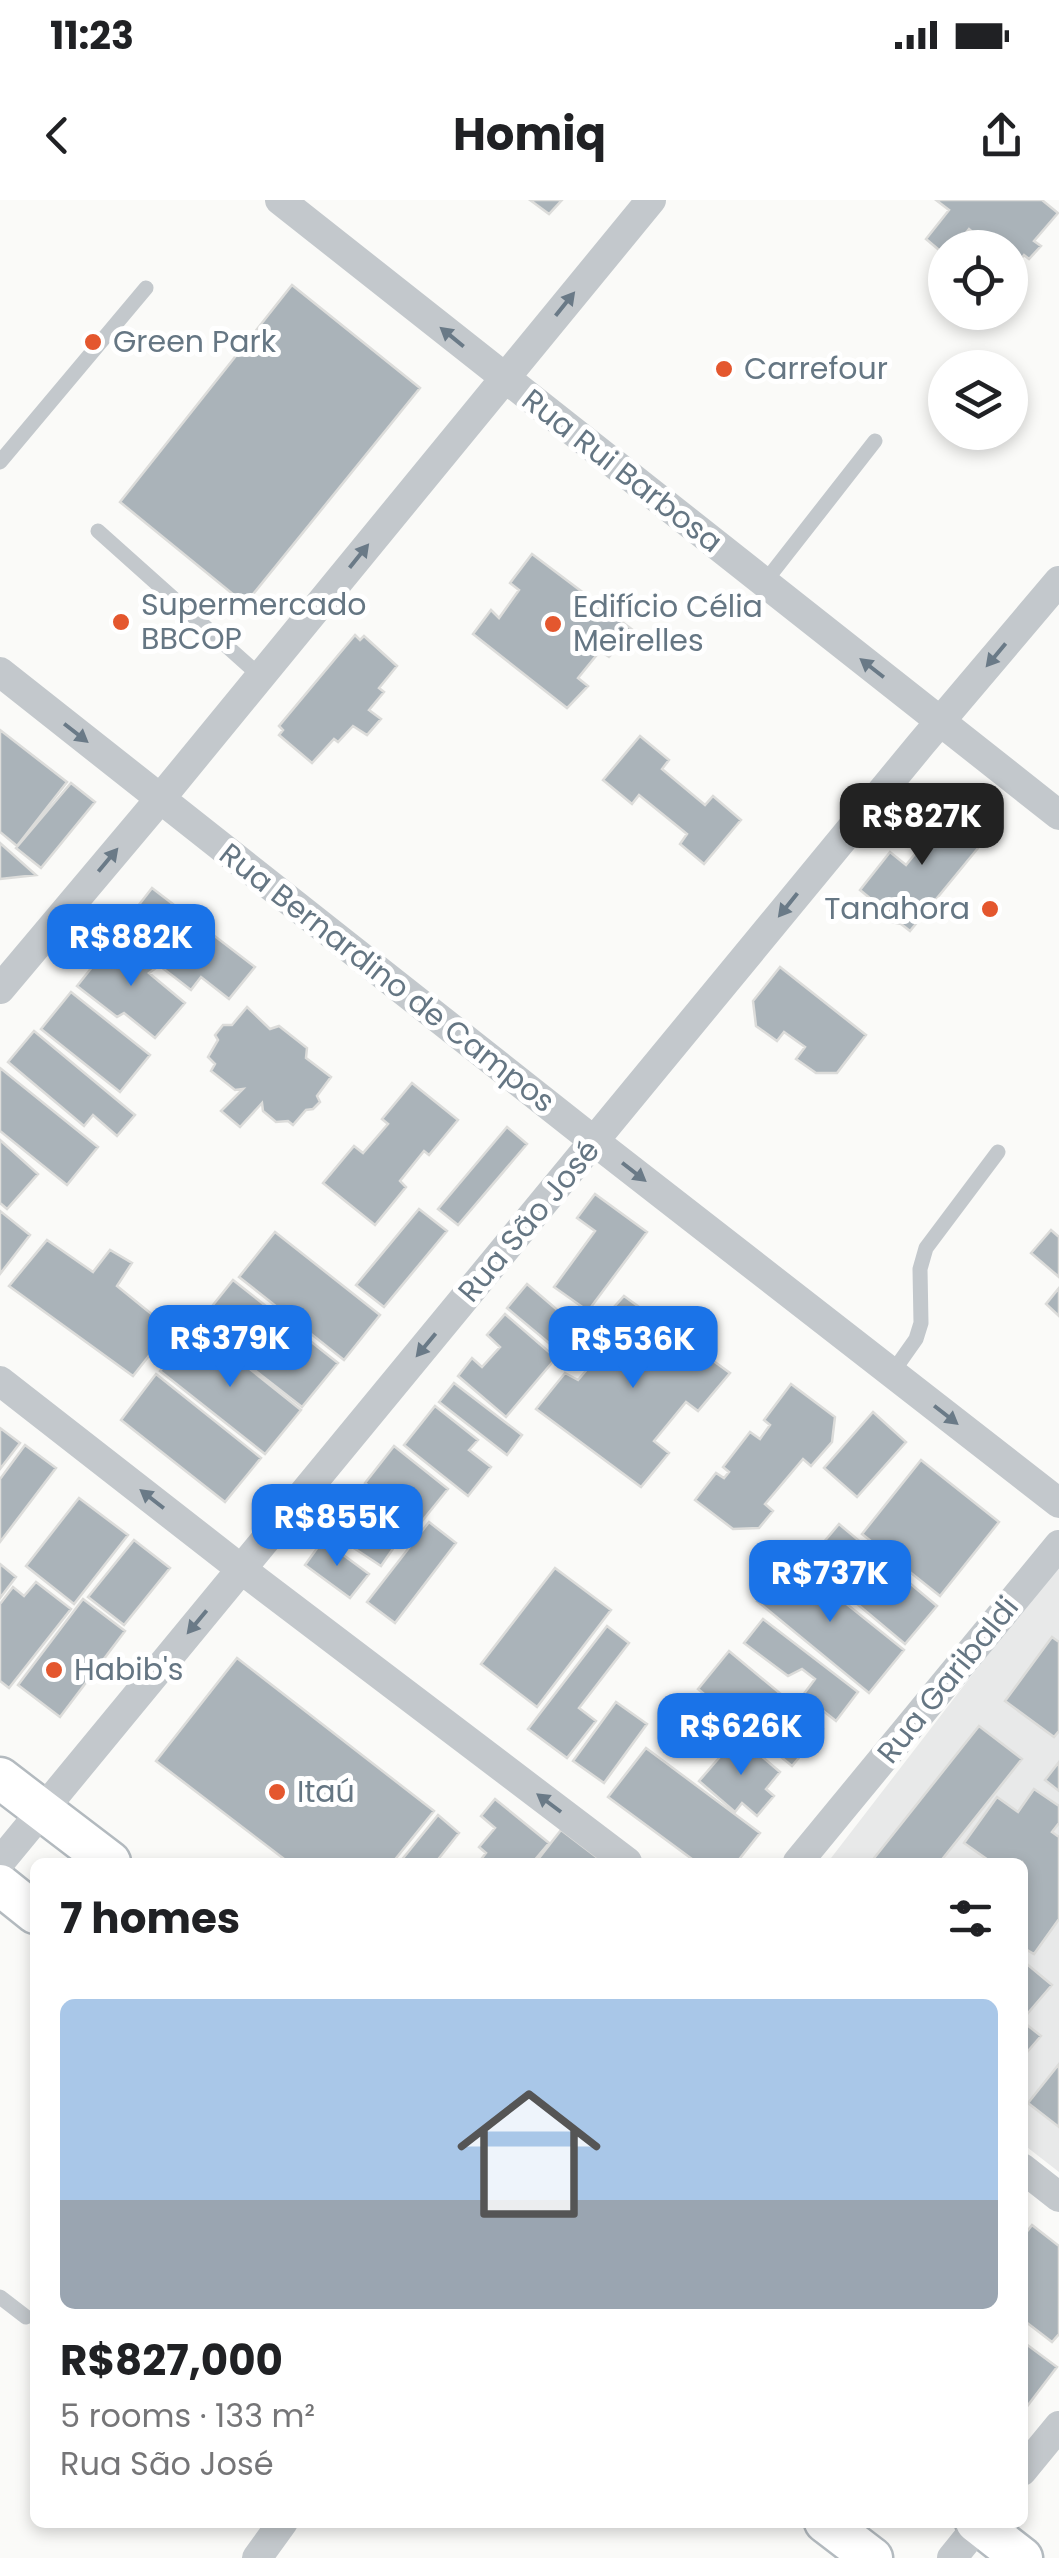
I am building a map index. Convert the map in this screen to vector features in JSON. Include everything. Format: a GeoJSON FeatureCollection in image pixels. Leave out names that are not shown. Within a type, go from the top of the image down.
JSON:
{"type":"FeatureCollection","features":[{"type":"Feature","properties":{"kind":"main road"},"geometry":{"type":"LineString","coordinates":[[0,1778],[105,1858]]}},
{"type":"Feature","properties":{"kind":"main road"},"geometry":{"type":"LineString","coordinates":[[0,1886],[30,1909]]}},
{"type":"Feature","properties":{"kind":"main road"},"geometry":{"type":"LineString","coordinates":[[833,2528],[872,2558]]}},
{"type":"Feature","properties":{"kind":"main road"},"geometry":{"type":"LineString","coordinates":[[985,2528],[1022,2558]]}},
{"type":"Feature","properties":{"kind":"street","name":"Rua Rui Barbosa"},"geometry":{"type":"LineString","coordinates":[[280,200],[1059,814]]}},
{"type":"Feature","properties":{"kind":"street"},"geometry":{"type":"LineString","coordinates":[[0,988],[160,799],[650,200]]}},
{"type":"Feature","properties":{"kind":"street","name":"Rua São José"},"geometry":{"type":"LineString","coordinates":[[0,1862],[1059,580]]}},
{"type":"Feature","properties":{"kind":"street","name":"Rua Bernardino de Campos"},"geometry":{"type":"LineString","coordinates":[[0,672],[1059,1504]]}},
{"type":"Feature","properties":{"kind":"street"},"geometry":{"type":"LineString","coordinates":[[0,1381],[622,1858]]}},
{"type":"Feature","properties":{"kind":"street","name":"Rua Garibaldi"},"geometry":{"type":"LineString","coordinates":[[801,1858],[1059,1544]]}},
{"type":"Feature","properties":{"kind":"street"},"geometry":{"type":"LineString","coordinates":[[1028,2173],[1059,2196]]}},
{"type":"Feature","properties":{"kind":"street"},"geometry":{"type":"LineString","coordinates":[[1028,2464],[1059,2426]]}},
{"type":"Feature","properties":{"kind":"street"},"geometry":{"type":"LineString","coordinates":[[256,2558],[279,2528]]}},
{"type":"Feature","properties":{"kind":"street"},"geometry":{"type":"LineString","coordinates":[[952,2558],[975,2528]]}},
{"type":"Feature","properties":{"kind":"lane"},"geometry":{"type":"LineString","coordinates":[[0,462],[146,288]]}},
{"type":"Feature","properties":{"kind":"lane"},"geometry":{"type":"LineString","coordinates":[[764,583],[874,441]]}},
{"type":"Feature","properties":{"kind":"lane"},"geometry":{"type":"LineString","coordinates":[[98,531],[260,676]]}},
{"type":"Feature","properties":{"kind":"lane"},"geometry":{"type":"LineString","coordinates":[[892,1373],[916,1339],[921,1324],[920,1269],[926,1248],[998,1152]]}},
{"type":"Feature","properties":{"kind":"lane"},"geometry":{"type":"LineString","coordinates":[[0,2298],[26,2317]]}},
{"type":"Feature","properties":{"kind":"shaded area"},"geometry":{"type":"Polygon","coordinates":[[[1059,1562],[1059,2172],[1028,2148],[1028,1858],[831,1858],[1059,1562]]]}},
{"type":"Feature","properties":{"kind":"building"},"geometry":{"type":"Polygon","coordinates":[[[530,200],[562,200],[549,214],[530,200]]]}},
{"type":"Feature","properties":{"kind":"building"},"geometry":{"type":"Polygon","coordinates":[[[936,200],[1042,200],[1058,213],[1034,241],[1041,246],[1029,259],[1028,230],[933,230],[949,210],[936,200]]]}},
{"type":"Feature","properties":{"kind":"building"},"geometry":{"type":"Polygon","coordinates":[[[292,285],[420,388],[245,604],[120,502],[292,285]]]}},
{"type":"Feature","properties":{"kind":"building","name":"Edifício Célia Meirelles"},"geometry":{"type":"Polygon","coordinates":[[[532,554],[634,631],[609,657],[600,651],[578,678],[588,686],[567,708],[473,634],[491,610],[499,618],[519,590],[510,583],[532,554]]]}},
{"type":"Feature","properties":{"kind":"building"},"geometry":{"type":"Polygon","coordinates":[[[355,635],[360,640],[364,636],[397,666],[379,688],[384,692],[369,710],[381,719],[367,735],[353,726],[338,742],[334,739],[312,763],[279,735],[283,730],[279,726],[355,635]]]}},
{"type":"Feature","properties":{"kind":"building"},"geometry":{"type":"Polygon","coordinates":[[[0,730],[67,782],[17,846],[0,832],[0,730]]]}},
{"type":"Feature","properties":{"kind":"building"},"geometry":{"type":"Polygon","coordinates":[[[640,736],[669,760],[662,769],[705,805],[713,796],[741,820],[704,864],[680,844],[687,834],[639,795],[632,804],[603,780],[640,736]]]}},
{"type":"Feature","properties":{"kind":"building"},"geometry":{"type":"Polygon","coordinates":[[[71,783],[95,802],[41,868],[16,848],[71,783]]]}},
{"type":"Feature","properties":{"kind":"building"},"geometry":{"type":"Polygon","coordinates":[[[934,802],[948,814],[959,814],[968,822],[968,830],[983,842],[910,931],[874,912],[871,899],[860,890],[890,852],[906,865],[919,849],[905,838],[934,802]]]}},
{"type":"Feature","properties":{"kind":"building"},"geometry":{"type":"Polygon","coordinates":[[[0,843],[36,875],[0,879],[0,843]]]}},
{"type":"Feature","properties":{"kind":"building"},"geometry":{"type":"Polygon","coordinates":[[[152,888],[255,967],[229,999],[201,977],[191,990],[117,933],[152,888]]]}},
{"type":"Feature","properties":{"kind":"building"},"geometry":{"type":"Polygon","coordinates":[[[116,937],[156,968],[149,973],[185,1003],[155,1038],[124,1013],[117,1017],[77,986],[116,937]]]}},
{"type":"Feature","properties":{"kind":"building"},"geometry":{"type":"Polygon","coordinates":[[[780,967],[866,1035],[837,1073],[816,1073],[796,1059],[805,1047],[784,1032],[777,1041],[756,1026],[753,1001],[780,967]]]}},
{"type":"Feature","properties":{"kind":"building"},"geometry":{"type":"Polygon","coordinates":[[[71,992],[150,1055],[120,1092],[41,1029],[71,992]]]}},
{"type":"Feature","properties":{"kind":"building"},"geometry":{"type":"Polygon","coordinates":[[[247,1007],[270,1029],[279,1026],[307,1048],[306,1058],[331,1077],[317,1096],[320,1102],[293,1125],[288,1121],[276,1122],[263,1111],[262,1103],[240,1127],[221,1111],[243,1089],[235,1090],[211,1071],[215,1064],[208,1057],[218,1040],[215,1035],[223,1025],[232,1025],[247,1007]]]}},
{"type":"Feature","properties":{"kind":"building"},"geometry":{"type":"Polygon","coordinates":[[[34,1031],[135,1115],[117,1136],[93,1115],[84,1126],[8,1062],[34,1031]]]}},
{"type":"Feature","properties":{"kind":"building"},"geometry":{"type":"Polygon","coordinates":[[[0,1068],[98,1147],[67,1185],[0,1131],[0,1068]]]}},
{"type":"Feature","properties":{"kind":"building"},"geometry":{"type":"Polygon","coordinates":[[[412,1083],[458,1120],[429,1155],[424,1151],[400,1181],[406,1187],[375,1225],[323,1183],[354,1146],[363,1153],[388,1124],[382,1119],[412,1083]]]}},
{"type":"Feature","properties":{"kind":"building"},"geometry":{"type":"Polygon","coordinates":[[[507,1127],[527,1144],[458,1225],[438,1209],[507,1127]]]}},
{"type":"Feature","properties":{"kind":"building"},"geometry":{"type":"Polygon","coordinates":[[[0,1140],[38,1174],[7,1209],[0,1203],[0,1140]]]}},
{"type":"Feature","properties":{"kind":"building"},"geometry":{"type":"Polygon","coordinates":[[[595,1194],[647,1232],[588,1311],[554,1287],[595,1231],[577,1218],[595,1194]]]}},
{"type":"Feature","properties":{"kind":"building"},"geometry":{"type":"Polygon","coordinates":[[[419,1209],[447,1231],[384,1307],[356,1285],[419,1209]]]}},
{"type":"Feature","properties":{"kind":"building"},"geometry":{"type":"Polygon","coordinates":[[[0,1211],[30,1235],[0,1274],[0,1211]]]}},
{"type":"Feature","properties":{"kind":"building"},"geometry":{"type":"Polygon","coordinates":[[[1051,1230],[1059,1237],[1059,1277],[1031,1253],[1051,1230]]]}},
{"type":"Feature","properties":{"kind":"building"},"geometry":{"type":"Polygon","coordinates":[[[275,1232],[380,1315],[344,1360],[239,1277],[275,1232]]]}},
{"type":"Feature","properties":{"kind":"building"},"geometry":{"type":"Polygon","coordinates":[[[47,1240],[93,1272],[110,1250],[132,1263],[117,1286],[170,1329],[133,1376],[9,1286],[47,1240]]]}},
{"type":"Feature","properties":{"kind":"building"},"geometry":{"type":"Polygon","coordinates":[[[233,1280],[338,1363],[302,1407],[197,1325],[233,1280]]]}},
{"type":"Feature","properties":{"kind":"building"},"geometry":{"type":"Polygon","coordinates":[[[527,1284],[576,1326],[556,1349],[507,1308],[527,1284]]]}},
{"type":"Feature","properties":{"kind":"building"},"geometry":{"type":"Polygon","coordinates":[[[1059,1288],[1059,1316],[1046,1304],[1059,1288]]]}},
{"type":"Feature","properties":{"kind":"building"},"geometry":{"type":"Polygon","coordinates":[[[624,1296],[730,1373],[698,1411],[686,1402],[654,1441],[669,1453],[641,1487],[536,1409],[565,1373],[578,1380],[612,1340],[595,1328],[624,1296]]]}},
{"type":"Feature","properties":{"kind":"building"},"geometry":{"type":"Polygon","coordinates":[[[505,1314],[556,1358],[506,1417],[458,1376],[472,1358],[482,1367],[500,1347],[487,1335],[505,1314]]]}},
{"type":"Feature","properties":{"kind":"building"},"geometry":{"type":"Polygon","coordinates":[[[196,1326],[301,1410],[265,1454],[160,1371],[196,1326]]]}},
{"type":"Feature","properties":{"kind":"building"},"geometry":{"type":"Polygon","coordinates":[[[156,1374],[261,1458],[225,1502],[121,1420],[156,1374]]]}},
{"type":"Feature","properties":{"kind":"building"},"geometry":{"type":"Polygon","coordinates":[[[454,1383],[522,1435],[507,1455],[439,1402],[454,1383]]]}},
{"type":"Feature","properties":{"kind":"building"},"geometry":{"type":"Polygon","coordinates":[[[791,1384],[835,1417],[832,1442],[811,1466],[803,1459],[765,1504],[773,1511],[759,1528],[733,1529],[695,1500],[716,1473],[724,1478],[729,1472],[723,1467],[750,1432],[760,1439],[770,1425],[764,1420],[791,1384]]]}},
{"type":"Feature","properties":{"kind":"building"},"geometry":{"type":"Polygon","coordinates":[[[435,1406],[478,1440],[469,1450],[491,1467],[468,1496],[404,1445],[435,1406]]]}},
{"type":"Feature","properties":{"kind":"building"},"geometry":{"type":"Polygon","coordinates":[[[873,1412],[906,1442],[857,1497],[824,1468],[873,1412]]]}},
{"type":"Feature","properties":{"kind":"building"},"geometry":{"type":"Polygon","coordinates":[[[0,1428],[20,1443],[0,1469],[0,1428]]]}},
{"type":"Feature","properties":{"kind":"building"},"geometry":{"type":"Polygon","coordinates":[[[25,1445],[56,1468],[0,1542],[0,1479],[25,1445]]]}},
{"type":"Feature","properties":{"kind":"building"},"geometry":{"type":"Polygon","coordinates":[[[394,1446],[448,1489],[410,1536],[391,1521],[399,1511],[365,1483],[394,1446]]]}},
{"type":"Feature","properties":{"kind":"building"},"geometry":{"type":"Polygon","coordinates":[[[921,1460],[999,1522],[940,1596],[862,1534],[921,1460]]]}},
{"type":"Feature","properties":{"kind":"building"},"geometry":{"type":"Polygon","coordinates":[[[79,1498],[128,1535],[74,1604],[26,1566],[79,1498]]]}},
{"type":"Feature","properties":{"kind":"building"},"geometry":{"type":"Polygon","coordinates":[[[347,1504],[399,1540],[381,1566],[328,1531],[347,1504]]]}},
{"type":"Feature","properties":{"kind":"building"},"geometry":{"type":"Polygon","coordinates":[[[429,1522],[456,1543],[395,1623],[367,1602],[429,1522]]]}},
{"type":"Feature","properties":{"kind":"building"},"geometry":{"type":"Polygon","coordinates":[[[839,1524],[937,1606],[905,1644],[807,1562],[839,1524]]]}},
{"type":"Feature","properties":{"kind":"building"},"geometry":{"type":"Polygon","coordinates":[[[134,1540],[170,1568],[124,1625],[88,1597],[134,1540]]]}},
{"type":"Feature","properties":{"kind":"building"},"geometry":{"type":"Polygon","coordinates":[[[323,1540],[369,1574],[350,1598],[305,1565],[323,1540]]]}},
{"type":"Feature","properties":{"kind":"building"},"geometry":{"type":"Polygon","coordinates":[[[788,1557],[904,1650],[869,1693],[757,1601],[788,1557]]]}},
{"type":"Feature","properties":{"kind":"building"},"geometry":{"type":"Polygon","coordinates":[[[0,1564],[16,1577],[0,1598],[0,1564]]]}},
{"type":"Feature","properties":{"kind":"building"},"geometry":{"type":"Polygon","coordinates":[[[555,1568],[611,1610],[537,1707],[481,1664],[555,1568]]]}},
{"type":"Feature","properties":{"kind":"building"},"geometry":{"type":"Polygon","coordinates":[[[36,1582],[71,1609],[9,1688],[0,1681],[0,1604],[13,1587],[24,1596],[36,1582]]]}},
{"type":"Feature","properties":{"kind":"building"},"geometry":{"type":"Polygon","coordinates":[[[83,1599],[125,1631],[60,1717],[18,1685],[83,1599]]]}},
{"type":"Feature","properties":{"kind":"building"},"geometry":{"type":"Polygon","coordinates":[[[763,1619],[858,1692],[836,1721],[803,1695],[815,1679],[802,1669],[788,1676],[744,1643],[763,1619]]]}},
{"type":"Feature","properties":{"kind":"building"},"geometry":{"type":"Polygon","coordinates":[[[607,1626],[629,1643],[579,1708],[596,1721],[567,1758],[528,1729],[607,1626]]]}},
{"type":"Feature","properties":{"kind":"building"},"geometry":{"type":"Polygon","coordinates":[[[1052,1637],[1059,1642],[1059,1731],[1054,1737],[1005,1701],[1052,1637]]]}},
{"type":"Feature","properties":{"kind":"building"},"geometry":{"type":"Polygon","coordinates":[[[729,1651],[823,1729],[792,1766],[698,1689],[729,1651]]]}},
{"type":"Feature","properties":{"kind":"building"},"geometry":{"type":"Polygon","coordinates":[[[237,1658],[434,1811],[396,1858],[283,1858],[156,1761],[237,1658]]]}},
{"type":"Feature","properties":{"kind":"building"},"geometry":{"type":"Polygon","coordinates":[[[616,1702],[647,1724],[604,1783],[573,1761],[616,1702]]]}},
{"type":"Feature","properties":{"kind":"building"},"geometry":{"type":"Polygon","coordinates":[[[979,1726],[1022,1759],[943,1858],[874,1858],[979,1726]]]}},
{"type":"Feature","properties":{"kind":"building"},"geometry":{"type":"Polygon","coordinates":[[[738,1736],[780,1772],[766,1789],[774,1796],[757,1816],[742,1803],[735,1812],[699,1781],[738,1736]]]}},
{"type":"Feature","properties":{"kind":"building"},"geometry":{"type":"Polygon","coordinates":[[[646,1748],[760,1833],[740,1858],[691,1858],[608,1797],[646,1748]]]}},
{"type":"Feature","properties":{"kind":"building"},"geometry":{"type":"Polygon","coordinates":[[[1059,1762],[1059,1791],[1045,1780],[1059,1762]]]}},
{"type":"Feature","properties":{"kind":"building"},"geometry":{"type":"Polygon","coordinates":[[[1034,1789],[1059,1806],[1059,1823],[1052,1832],[1059,1837],[1059,1919],[1034,1954],[1028,1950],[1028,1858],[985,1858],[964,1843],[997,1797],[1018,1812],[1034,1789]]]}},
{"type":"Feature","properties":{"kind":"building"},"geometry":{"type":"Polygon","coordinates":[[[495,1799],[549,1843],[536,1858],[482,1858],[486,1853],[479,1847],[495,1828],[481,1816],[495,1799]]]}},
{"type":"Feature","properties":{"kind":"building"},"geometry":{"type":"Polygon","coordinates":[[[438,1815],[459,1833],[439,1858],[403,1858],[438,1815]]]}},
{"type":"Feature","properties":{"kind":"building"},"geometry":{"type":"Polygon","coordinates":[[[561,1830],[598,1858],[539,1858],[561,1830]]]}},
{"type":"Feature","properties":{"kind":"building"},"geometry":{"type":"Polygon","coordinates":[[[1028,1965],[1052,1985],[1028,2013],[1028,1965]]]}},
{"type":"Feature","properties":{"kind":"building"},"geometry":{"type":"Polygon","coordinates":[[[1028,2026],[1041,2036],[1028,2051],[1028,2026]]]}},
{"type":"Feature","properties":{"kind":"building"},"geometry":{"type":"Polygon","coordinates":[[[1059,2064],[1059,2127],[1028,2103],[1059,2064]]]}},
{"type":"Feature","properties":{"kind":"building"},"geometry":{"type":"Polygon","coordinates":[[[1032,2225],[1059,2246],[1059,2334],[1052,2342],[1028,2324],[1028,2230],[1032,2225]]]}},
{"type":"Feature","properties":{"kind":"building"},"geometry":{"type":"Polygon","coordinates":[[[1028,2345],[1057,2367],[1028,2405],[1028,2345]]]}},
{"type":"Feature","properties":{"kind":"place","name":"Green Park"},"geometry":{"type":"Point","coordinates":[93,342]}},
{"type":"Feature","properties":{"kind":"place","name":"Carrefour"},"geometry":{"type":"Point","coordinates":[724,369]}},
{"type":"Feature","properties":{"kind":"place","name":"Supermercado BBCOP"},"geometry":{"type":"Point","coordinates":[121,622]}},
{"type":"Feature","properties":{"kind":"place","name":"Edifício Célia Meirelles"},"geometry":{"type":"Point","coordinates":[553,624]}},
{"type":"Feature","properties":{"kind":"place","name":"Tanahora"},"geometry":{"type":"Point","coordinates":[990,909]}},
{"type":"Feature","properties":{"kind":"place","name":"Habib's"},"geometry":{"type":"Point","coordinates":[54,1670]}},
{"type":"Feature","properties":{"kind":"place","name":"Itaú"},"geometry":{"type":"Point","coordinates":[277,1792]}}]}
